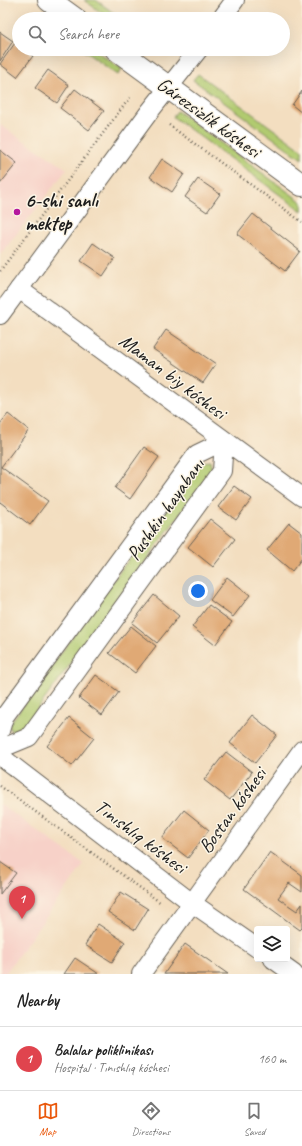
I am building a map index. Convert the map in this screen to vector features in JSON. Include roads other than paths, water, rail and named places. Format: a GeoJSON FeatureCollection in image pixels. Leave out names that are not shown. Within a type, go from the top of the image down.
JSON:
{"type":"FeatureCollection","features":[{"type":"Feature","properties":{"kind":"street"},"geometry":{"type":"LineString","coordinates":[[49,0],[65,12]]}},
{"type":"Feature","properties":{"kind":"street"},"geometry":{"type":"LineString","coordinates":[[227,12],[236,0]]}},
{"type":"Feature","properties":{"kind":"street","name":"Gárezsizlik kóshesi"},"geometry":{"type":"LineString","coordinates":[[126,56],[302,185]]}},
{"type":"Feature","properties":{"kind":"street"},"geometry":{"type":"LineString","coordinates":[[0,315],[168,87],[193,56]]}},
{"type":"Feature","properties":{"kind":"street","name":"Maman biy kóshesi"},"geometry":{"type":"LineString","coordinates":[[19,289],[302,497]]}},
{"type":"Feature","properties":{"kind":"street","name":"Pushkin hayabanı"},"geometry":{"type":"LineString","coordinates":[[0,731],[4,717],[198,454],[224,440]]}},
{"type":"Feature","properties":{"kind":"street","name":"Pushkin hayabanı"},"geometry":{"type":"LineString","coordinates":[[0,749],[29,737],[217,478],[222,471],[224,440]]}},
{"type":"Feature","properties":{"kind":"street","name":"Bostan kóshesi"},"geometry":{"type":"LineString","coordinates":[[141,974],[302,750]]}},
{"type":"Feature","properties":{"kind":"street","name":"Tınıshlıq kóshesi"},"geometry":{"type":"LineString","coordinates":[[0,756],[192,903],[254,946]]}},
{"type":"Feature","properties":{"kind":"street"},"geometry":{"type":"LineString","coordinates":[[277,962],[294,974]]}},
{"type":"Feature","properties":{"kind":"place","name":"6-shi sanlı mektep"},"geometry":{"type":"Point","coordinates":[17,212]}},
{"type":"Feature","properties":{"kind":"place","name":"Balalar poliklinikası"},"geometry":{"type":"Point","coordinates":[22,919]}}]}
